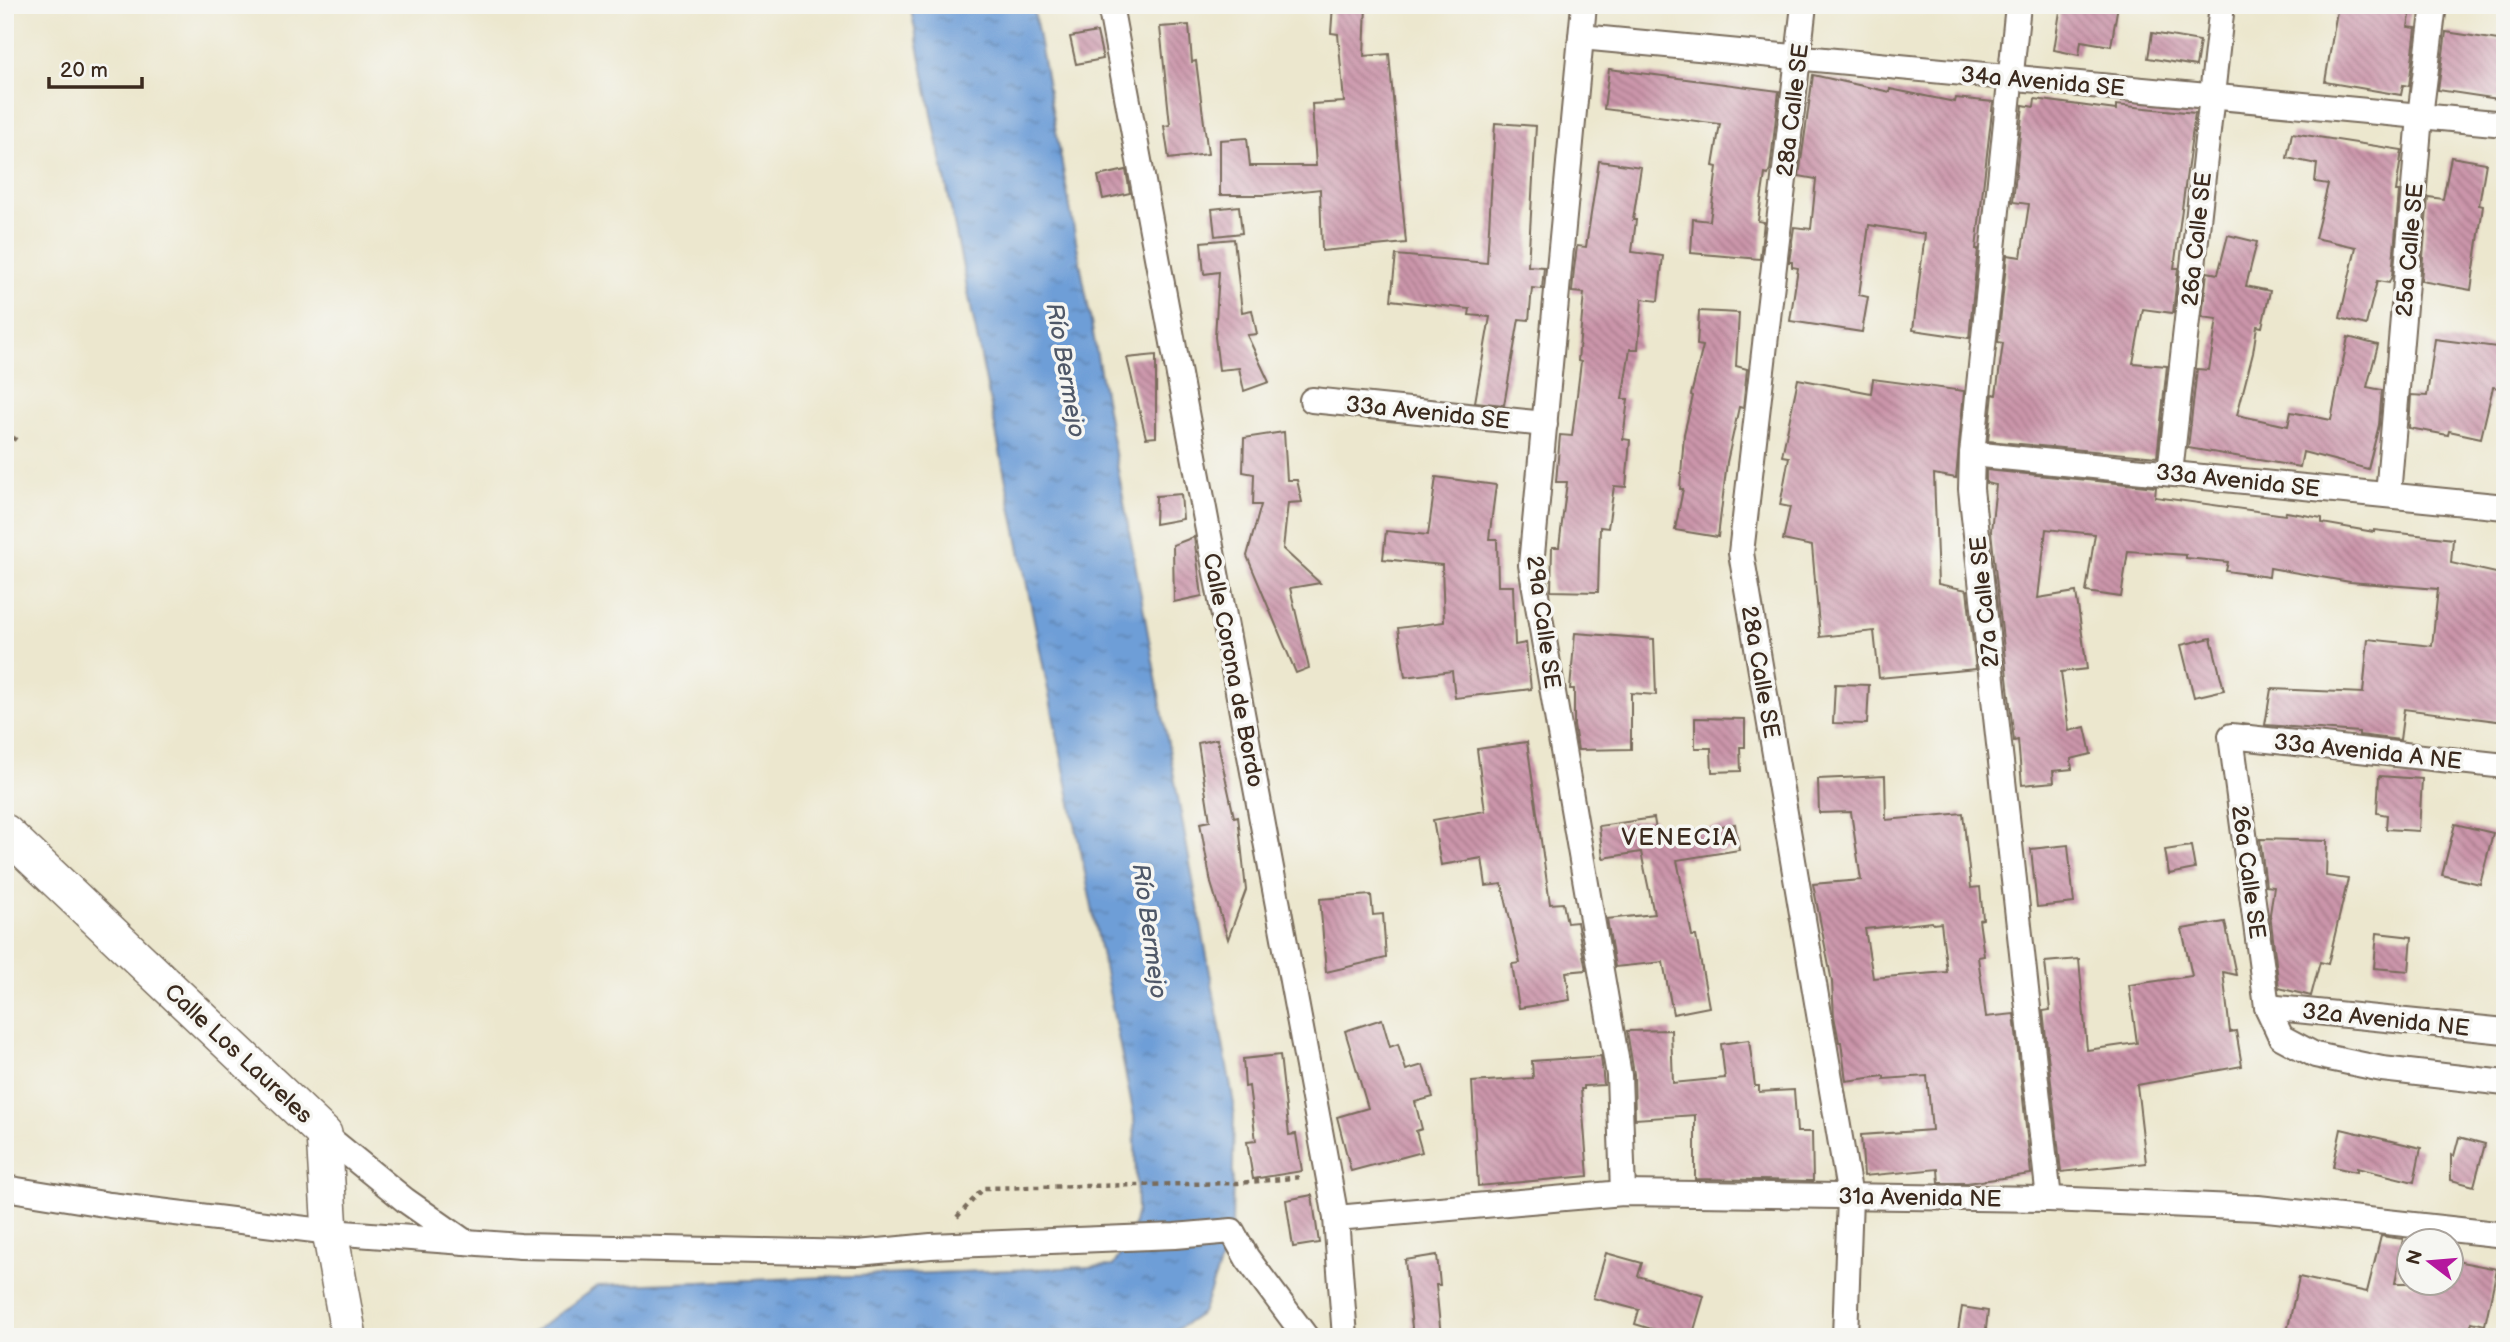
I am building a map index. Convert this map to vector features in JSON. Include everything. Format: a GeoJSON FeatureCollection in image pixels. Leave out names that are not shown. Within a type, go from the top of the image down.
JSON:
{"type":"FeatureCollection","features":[{"type":"Feature","properties":{"kind":"street","name":"Calle Corona de Bordo"},"geometry":{"type":"LineString","coordinates":[[1110,5],[1336,1219],[1345,1337]]}},
{"type":"Feature","properties":{"kind":"street","name":"29a Calle SE"},"geometry":{"type":"LineString","coordinates":[[1584,5],[1531,565],[1619,1075],[1623,1193]]}},
{"type":"Feature","properties":{"kind":"street","name":"28a Calle SE"},"geometry":{"type":"LineString","coordinates":[[1804,5],[1741,553],[1850,1197],[1845,1337]]}},
{"type":"Feature","properties":{"kind":"street","name":"27a Calle SE"},"geometry":{"type":"LineString","coordinates":[[2018,5],[1972,454],[1973,503],[2049,1199]]}},
{"type":"Feature","properties":{"kind":"street","name":"26a Calle SE"},"geometry":{"type":"LineString","coordinates":[[2170,473],[2222,5]]}},
{"type":"Feature","properties":{"kind":"street","name":"25a Calle SE"},"geometry":{"type":"LineString","coordinates":[[2388,495],[2420,116],[2434,5]]}},
{"type":"Feature","properties":{"kind":"street","name":"34a Avenida SE"},"geometry":{"type":"LineString","coordinates":[[1581,37],[2505,124]]}},
{"type":"Feature","properties":{"kind":"street","name":"33a Avenida SE"},"geometry":{"type":"LineString","coordinates":[[1312,400],[1545,424]]}},
{"type":"Feature","properties":{"kind":"street","name":"33a Avenida SE"},"geometry":{"type":"LineString","coordinates":[[1972,454],[2505,506]]}},
{"type":"Feature","properties":{"kind":"street","name":"26a Calle SE"},"geometry":{"type":"LineString","coordinates":[[2231,736],[2267,1007],[2281,1037],[2315,1055],[2382,1069],[2505,1083]]}},
{"type":"Feature","properties":{"kind":"street","name":"33a Avenida A NE"},"geometry":{"type":"LineString","coordinates":[[2231,736],[2505,766]]}},
{"type":"Feature","properties":{"kind":"street","name":"Calle Los Laureles"},"geometry":{"type":"LineString","coordinates":[[5,832],[324,1134],[330,1232],[349,1337]]}},
{"type":"Feature","properties":{"kind":"street","name":"32a Avenida NE"},"geometry":{"type":"LineString","coordinates":[[2267,1007],[2505,1031]]}},
{"type":"Feature","properties":{"kind":"street"},"geometry":{"type":"LineString","coordinates":[[324,1134],[405,1200],[465,1242]]}},
{"type":"Feature","properties":{"kind":"street"},"geometry":{"type":"LineString","coordinates":[[5,1188],[110,1205],[330,1232],[520,1246],[858,1254],[931,1246],[1175,1236],[1232,1231],[1247,1258],[1306,1337]]}},
{"type":"Feature","properties":{"kind":"street","name":"31a Avenida NE"},"geometry":{"type":"LineString","coordinates":[[1336,1219],[1623,1193],[2049,1199],[2258,1208],[2505,1235]]}},
{"type":"Feature","properties":{"kind":"path"},"geometry":{"type":"LineString","coordinates":[[5,431],[16,440]]}},
{"type":"Feature","properties":{"kind":"path"},"geometry":{"type":"LineString","coordinates":[[984,1188],[1238,1183],[1328,1176]]}},
{"type":"Feature","properties":{"kind":"water","name":"Río Bermejo"},"geometry":{"type":"Polygon","coordinates":[[[910,5],[1033,5],[1234,1104],[1232,1231],[1202,1313],[1166,1337],[527,1337],[597,1286],[1113,1266],[1131,1237],[1137,1210],[1134,1116],[910,5]]]}},
{"type":"Feature","properties":{"kind":"building"},"geometry":{"type":"Polygon","coordinates":[[[1333,5],[1366,5],[1364,56],[1389,54],[1406,243],[1322,251],[1320,189],[1266,195],[1220,195],[1220,140],[1247,138],[1250,166],[1316,166],[1312,104],[1344,102],[1338,34],[1331,33],[1333,5]]]}},
{"type":"Feature","properties":{"kind":"building"},"geometry":{"type":"Polygon","coordinates":[[[2061,5],[2118,5],[2111,46],[2081,41],[2079,55],[2054,50],[2061,5]]]}},
{"type":"Feature","properties":{"kind":"building"},"geometry":{"type":"Polygon","coordinates":[[[2338,5],[2412,5],[2408,27],[2416,28],[2409,86],[2403,85],[2401,95],[2325,82],[2338,5]]]}},
{"type":"Feature","properties":{"kind":"building"},"geometry":{"type":"Polygon","coordinates":[[[1189,25],[1192,62],[1196,61],[1208,154],[1169,159],[1164,126],[1170,125],[1160,27],[1189,25]]]}},
{"type":"Feature","properties":{"kind":"building"},"geometry":{"type":"Polygon","coordinates":[[[1097,32],[1103,59],[1076,64],[1070,37],[1097,32]]]}},
{"type":"Feature","properties":{"kind":"building"},"geometry":{"type":"Polygon","coordinates":[[[2446,32],[2505,41],[2505,100],[2438,90],[2446,32]]]}},
{"type":"Feature","properties":{"kind":"building"},"geometry":{"type":"Polygon","coordinates":[[[2152,33],[2200,41],[2196,66],[2148,58],[2152,33]]]}},
{"type":"Feature","properties":{"kind":"building"},"geometry":{"type":"Polygon","coordinates":[[[1609,69],[1779,91],[1770,170],[1768,175],[1765,174],[1758,221],[1764,222],[1760,259],[1691,253],[1693,219],[1710,221],[1717,167],[1713,166],[1720,124],[1604,109],[1609,69]]]}},
{"type":"Feature","properties":{"kind":"building"},"geometry":{"type":"Polygon","coordinates":[[[1813,75],[1890,92],[1890,89],[1955,102],[1956,98],[1993,102],[1969,338],[1913,330],[1925,234],[1869,225],[1859,295],[1868,297],[1862,332],[1790,321],[1798,268],[1792,267],[1792,262],[1789,262],[1794,227],[1811,229],[1816,179],[1799,176],[1813,75]]]}},
{"type":"Feature","properties":{"kind":"building"},"geometry":{"type":"Polygon","coordinates":[[[2035,99],[2116,110],[2116,105],[2195,113],[2174,268],[2178,268],[2173,313],[2143,309],[2133,363],[2167,366],[2157,457],[1988,441],[1993,394],[1996,395],[2003,343],[1998,342],[2007,255],[2021,257],[2029,204],[2013,202],[2023,105],[2034,107],[2035,99]]]}},
{"type":"Feature","properties":{"kind":"building"},"geometry":{"type":"Polygon","coordinates":[[[1495,123],[1536,126],[1528,266],[1544,267],[1542,289],[1532,288],[1529,320],[1519,319],[1504,405],[1475,402],[1490,317],[1469,315],[1470,309],[1391,300],[1396,255],[1487,263],[1495,123]]]}},
{"type":"Feature","properties":{"kind":"building"},"geometry":{"type":"Polygon","coordinates":[[[2292,133],[2402,150],[2396,191],[2399,191],[2392,276],[2389,283],[2377,281],[2366,325],[2340,318],[2356,247],[2315,238],[2328,184],[2315,182],[2317,164],[2287,158],[2292,133]]]}},
{"type":"Feature","properties":{"kind":"building"},"geometry":{"type":"Polygon","coordinates":[[[2451,157],[2486,163],[2471,290],[2421,281],[2428,197],[2443,199],[2451,157]]]}},
{"type":"Feature","properties":{"kind":"building"},"geometry":{"type":"Polygon","coordinates":[[[1599,161],[1641,167],[1633,220],[1636,220],[1632,252],[1663,256],[1658,301],[1642,299],[1638,349],[1630,349],[1622,399],[1628,399],[1623,439],[1630,440],[1626,487],[1614,486],[1608,528],[1600,527],[1598,592],[1551,591],[1552,547],[1559,547],[1567,482],[1556,482],[1560,435],[1572,436],[1581,362],[1578,361],[1584,293],[1572,292],[1574,269],[1577,246],[1586,247],[1599,161]]]}},
{"type":"Feature","properties":{"kind":"building"},"geometry":{"type":"Polygon","coordinates":[[[1126,170],[1130,193],[1103,199],[1098,176],[1126,170]]]}},
{"type":"Feature","properties":{"kind":"building"},"geometry":{"type":"Polygon","coordinates":[[[1239,206],[1242,233],[1215,236],[1212,209],[1239,206]]]}},
{"type":"Feature","properties":{"kind":"building"},"geometry":{"type":"Polygon","coordinates":[[[2228,235],[2257,242],[2246,286],[2270,291],[2262,327],[2257,326],[2237,415],[2288,426],[2291,412],[2331,420],[2348,337],[2378,345],[2367,387],[2382,390],[2379,425],[2368,469],[2303,452],[2300,467],[2188,448],[2197,369],[2209,370],[2217,319],[2202,317],[2207,272],[2218,274],[2228,235]]]}},
{"type":"Feature","properties":{"kind":"building"},"geometry":{"type":"Polygon","coordinates":[[[1234,239],[1242,312],[1252,310],[1257,334],[1247,335],[1269,382],[1244,391],[1239,368],[1219,370],[1215,337],[1219,272],[1204,274],[1201,242],[1234,239]]]}},
{"type":"Feature","properties":{"kind":"building"},"geometry":{"type":"Polygon","coordinates":[[[1699,311],[1739,313],[1736,366],[1747,369],[1743,408],[1739,407],[1727,462],[1718,537],[1675,530],[1683,489],[1680,489],[1684,434],[1703,346],[1697,345],[1699,311]]]}},
{"type":"Feature","properties":{"kind":"building"},"geometry":{"type":"Polygon","coordinates":[[[2435,339],[2505,348],[2500,388],[2493,387],[2481,438],[2449,431],[2448,435],[2409,428],[2411,395],[2427,396],[2435,339]]]}},
{"type":"Feature","properties":{"kind":"building"},"geometry":{"type":"Polygon","coordinates":[[[1156,355],[1156,437],[1146,438],[1127,358],[1156,355]]]}},
{"type":"Feature","properties":{"kind":"building"},"geometry":{"type":"Polygon","coordinates":[[[1798,379],[1871,393],[1873,379],[1964,391],[1956,478],[1934,474],[1938,584],[1967,590],[1976,669],[1879,678],[1874,631],[1820,637],[1812,546],[1783,540],[1790,507],[1780,505],[1789,457],[1782,456],[1798,379]]]}},
{"type":"Feature","properties":{"kind":"building"},"geometry":{"type":"Polygon","coordinates":[[[1284,432],[1287,480],[1297,480],[1302,502],[1288,503],[1283,549],[1320,583],[1290,588],[1309,668],[1296,673],[1247,556],[1261,505],[1253,505],[1254,474],[1243,472],[1244,438],[1284,432]]]}},
{"type":"Feature","properties":{"kind":"building"},"geometry":{"type":"Polygon","coordinates":[[[1986,470],[2156,487],[2155,497],[2285,515],[2286,512],[2322,518],[2322,523],[2374,532],[2453,539],[2451,563],[2505,575],[2505,722],[2404,709],[2400,740],[2359,735],[2359,732],[2265,725],[2271,689],[2363,693],[2368,639],[2432,646],[2438,589],[2350,582],[2270,568],[2269,577],[2226,571],[2228,562],[2186,558],[2186,555],[2128,551],[2121,597],[2086,592],[2095,534],[2046,529],[2038,598],[2076,592],[2087,669],[2061,672],[2069,731],[2085,727],[2091,754],[2071,759],[2072,769],[2053,771],[2054,782],[2022,785],[2018,740],[2014,741],[1991,531],[1996,485],[1986,483],[1986,470]]]}},
{"type":"Feature","properties":{"kind":"building"},"geometry":{"type":"Polygon","coordinates":[[[1436,477],[1496,485],[1489,539],[1497,539],[1498,586],[1513,586],[1515,645],[1526,643],[1531,689],[1455,698],[1452,671],[1405,677],[1398,628],[1444,622],[1442,565],[1383,559],[1386,531],[1428,535],[1436,477]]]}},
{"type":"Feature","properties":{"kind":"building"},"geometry":{"type":"Polygon","coordinates":[[[1181,494],[1183,519],[1155,524],[1156,496],[1181,494]]]}},
{"type":"Feature","properties":{"kind":"building"},"geometry":{"type":"Polygon","coordinates":[[[1194,537],[1202,596],[1174,602],[1173,545],[1194,537]]]}},
{"type":"Feature","properties":{"kind":"building"},"geometry":{"type":"Polygon","coordinates":[[[1575,633],[1654,639],[1656,695],[1631,693],[1631,749],[1578,750],[1574,726],[1574,689],[1570,689],[1575,633]]]}},
{"type":"Feature","properties":{"kind":"building"},"geometry":{"type":"Polygon","coordinates":[[[2211,638],[2224,690],[2194,697],[2181,645],[2211,638]]]}},
{"type":"Feature","properties":{"kind":"building"},"geometry":{"type":"Polygon","coordinates":[[[1835,684],[1869,685],[1867,724],[1833,723],[1835,684]]]}},
{"type":"Feature","properties":{"kind":"building"},"geometry":{"type":"Polygon","coordinates":[[[1695,718],[1745,719],[1745,747],[1740,747],[1741,771],[1712,772],[1711,748],[1695,748],[1695,718]]]}},
{"type":"Feature","properties":{"kind":"building"},"geometry":{"type":"Polygon","coordinates":[[[1217,739],[1234,817],[1238,816],[1246,890],[1228,939],[1211,883],[1200,823],[1210,821],[1198,743],[1217,739]]]}},
{"type":"Feature","properties":{"kind":"building"},"geometry":{"type":"Polygon","coordinates":[[[1527,742],[1550,904],[1563,903],[1567,923],[1577,922],[1586,970],[1566,972],[1570,1000],[1519,1008],[1512,964],[1520,963],[1502,884],[1486,886],[1482,858],[1441,865],[1433,820],[1485,811],[1477,749],[1527,742]]]}},
{"type":"Feature","properties":{"kind":"building"},"geometry":{"type":"Polygon","coordinates":[[[1885,776],[1886,820],[1963,813],[1971,888],[1980,887],[1983,919],[1979,920],[1984,956],[1978,957],[1986,1017],[2014,1014],[2031,1174],[1967,1183],[1939,1183],[1938,1169],[1864,1176],[1861,1135],[1932,1130],[1927,1076],[1884,1079],[1884,1076],[1846,1081],[1841,1042],[1834,1016],[1832,982],[1813,884],[1861,880],[1851,812],[1819,813],[1818,779],[1885,776]],[[1941,923],[1865,929],[1873,978],[1947,972],[1941,923]]]}},
{"type":"Feature","properties":{"kind":"building"},"geometry":{"type":"Polygon","coordinates":[[[2379,776],[2422,779],[2419,831],[2386,829],[2387,815],[2377,813],[2379,776]]]}},
{"type":"Feature","properties":{"kind":"building"},"geometry":{"type":"Polygon","coordinates":[[[1654,818],[1657,836],[1735,824],[1739,850],[1677,860],[1692,936],[1696,936],[1709,1007],[1673,1014],[1663,962],[1615,967],[1607,919],[1654,914],[1641,852],[1603,858],[1599,826],[1654,818]]]}},
{"type":"Feature","properties":{"kind":"building"},"geometry":{"type":"Polygon","coordinates":[[[2455,824],[2493,833],[2480,884],[2442,875],[2455,824]]]}},
{"type":"Feature","properties":{"kind":"building"},"geometry":{"type":"Polygon","coordinates":[[[2260,839],[2327,841],[2326,876],[2348,879],[2328,964],[2320,962],[2311,996],[2279,988],[2270,914],[2274,887],[2266,886],[2260,839]]]}},
{"type":"Feature","properties":{"kind":"building"},"geometry":{"type":"Polygon","coordinates":[[[2068,845],[2074,903],[2037,907],[2031,849],[2068,845]]]}},
{"type":"Feature","properties":{"kind":"building"},"geometry":{"type":"Polygon","coordinates":[[[2191,846],[2195,869],[2169,874],[2165,850],[2191,846]]]}},
{"type":"Feature","properties":{"kind":"building"},"geometry":{"type":"Polygon","coordinates":[[[1371,895],[1373,915],[1383,914],[1386,958],[1326,972],[1320,899],[1371,895]]]}},
{"type":"Feature","properties":{"kind":"building"},"geometry":{"type":"Polygon","coordinates":[[[2225,922],[2236,975],[2223,972],[2230,1032],[2236,1031],[2242,1066],[2137,1085],[2146,1163],[2061,1172],[2043,1011],[2050,1010],[2045,962],[2079,959],[2087,1050],[2137,1043],[2129,985],[2192,976],[2182,929],[2225,922]]]}},
{"type":"Feature","properties":{"kind":"building"},"geometry":{"type":"Polygon","coordinates":[[[2377,933],[2412,937],[2409,971],[2374,968],[2377,933]]]}},
{"type":"Feature","properties":{"kind":"building"},"geometry":{"type":"Polygon","coordinates":[[[1382,1019],[1390,1047],[1398,1044],[1406,1070],[1423,1065],[1433,1097],[1415,1102],[1422,1129],[1416,1131],[1422,1152],[1351,1171],[1337,1117],[1368,1108],[1345,1031],[1382,1019]]]}},
{"type":"Feature","properties":{"kind":"building"},"geometry":{"type":"Polygon","coordinates":[[[1671,1030],[1673,1083],[1725,1078],[1721,1044],[1749,1040],[1755,1086],[1759,1086],[1759,1092],[1794,1090],[1797,1132],[1812,1132],[1813,1181],[1695,1179],[1695,1115],[1635,1119],[1634,1074],[1627,1031],[1671,1030]]]}},
{"type":"Feature","properties":{"kind":"building"},"geometry":{"type":"Polygon","coordinates":[[[1280,1055],[1289,1135],[1296,1134],[1302,1171],[1253,1179],[1247,1142],[1256,1141],[1249,1086],[1245,1087],[1243,1059],[1280,1055]]]}},
{"type":"Feature","properties":{"kind":"building"},"geometry":{"type":"Polygon","coordinates":[[[1601,1056],[1604,1085],[1584,1086],[1584,1089],[1581,1089],[1588,1176],[1478,1186],[1472,1082],[1533,1078],[1532,1061],[1601,1056]]]}},
{"type":"Feature","properties":{"kind":"building"},"geometry":{"type":"Polygon","coordinates":[[[2341,1129],[2421,1148],[2414,1182],[2357,1168],[2357,1172],[2333,1167],[2341,1129]]]}},
{"type":"Feature","properties":{"kind":"building"},"geometry":{"type":"Polygon","coordinates":[[[2459,1137],[2485,1144],[2474,1186],[2451,1180],[2451,1155],[2454,1156],[2459,1137]]]}},
{"type":"Feature","properties":{"kind":"building"},"geometry":{"type":"Polygon","coordinates":[[[1312,1195],[1319,1243],[1293,1247],[1286,1200],[1312,1195]]]}},
{"type":"Feature","properties":{"kind":"building"},"geometry":{"type":"Polygon","coordinates":[[[2381,1236],[2394,1238],[2394,1296],[2464,1296],[2464,1263],[2497,1269],[2485,1325],[2472,1322],[2468,1337],[2286,1337],[2299,1277],[2367,1292],[2381,1236]]]}},
{"type":"Feature","properties":{"kind":"building"},"geometry":{"type":"Polygon","coordinates":[[[1606,1253],[1642,1263],[1638,1276],[1704,1296],[1692,1337],[1678,1337],[1635,1324],[1639,1310],[1593,1298],[1606,1253]]]}},
{"type":"Feature","properties":{"kind":"building"},"geometry":{"type":"Polygon","coordinates":[[[1437,1255],[1440,1285],[1436,1285],[1441,1337],[1413,1337],[1405,1260],[1437,1255]]]}},
{"type":"Feature","properties":{"kind":"building"},"geometry":{"type":"Polygon","coordinates":[[[1962,1307],[1988,1311],[1985,1337],[1957,1337],[1962,1307]]]}},
{"type":"Feature","properties":{"kind":"district","name":"VENECIA"},"geometry":{"type":"Point","coordinates":[1680,837]}}]}
